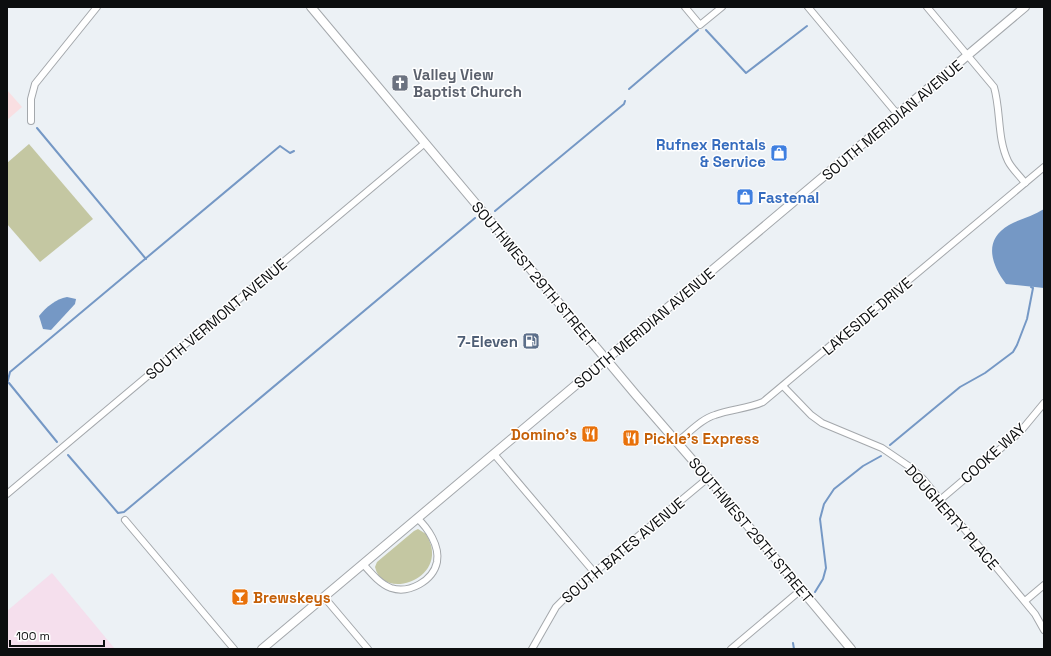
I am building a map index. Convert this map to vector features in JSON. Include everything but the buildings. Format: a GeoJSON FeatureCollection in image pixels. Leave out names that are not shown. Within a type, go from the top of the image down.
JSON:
{"type":"FeatureCollection","features":[{"type":"Feature","properties":{"kind":"main road","name":"SOUTHWEST 29TH STREET"},"geometry":{"type":"LineString","coordinates":[[311,7],[606,360],[708,478],[851,649]]}},
{"type":"Feature","properties":{"kind":"main road","name":"SOUTH MERIDIAN AVENUE"},"geometry":{"type":"LineString","coordinates":[[262,649],[1025,7]]}},
{"type":"Feature","properties":{"kind":"street"},"geometry":{"type":"LineString","coordinates":[[31,121],[28,113],[35,84],[97,7]]}},
{"type":"Feature","properties":{"kind":"street"},"geometry":{"type":"LineString","coordinates":[[684,7],[700,25],[722,7]]}},
{"type":"Feature","properties":{"kind":"street"},"geometry":{"type":"LineString","coordinates":[[808,7],[898,115]]}},
{"type":"Feature","properties":{"kind":"street"},"geometry":{"type":"LineString","coordinates":[[927,7],[994,87],[998,102],[999,127],[1008,161],[1025,183]]}},
{"type":"Feature","properties":{"kind":"street","name":"SOUTH VERMONT AVENUE"},"geometry":{"type":"LineString","coordinates":[[7,494],[425,143]]}},
{"type":"Feature","properties":{"kind":"street","name":"LAKESIDE DRIVE"},"geometry":{"type":"LineString","coordinates":[[677,442],[703,421],[714,415],[751,408],[763,402],[1044,167]]}},
{"type":"Feature","properties":{"kind":"street","name":"DOUGHERTY PLACE"},"geometry":{"type":"LineString","coordinates":[[783,386],[811,415],[822,423],[857,437],[897,458],[923,479],[1025,601],[1038,618],[1044,630]]}},
{"type":"Feature","properties":{"kind":"street","name":"COOKE WAY"},"geometry":{"type":"LineString","coordinates":[[940,500],[1020,432],[1044,404]]}},
{"type":"Feature","properties":{"kind":"street"},"geometry":{"type":"LineString","coordinates":[[494,454],[594,572]]}},
{"type":"Feature","properties":{"kind":"street","name":"SOUTH BATES AVENUE"},"geometry":{"type":"LineString","coordinates":[[532,649],[556,608],[594,572],[708,478]]}},
{"type":"Feature","properties":{"kind":"street"},"geometry":{"type":"LineString","coordinates":[[363,564],[376,578],[390,587],[402,590],[416,586],[428,578],[437,562],[436,546],[427,529],[417,518]]}},
{"type":"Feature","properties":{"kind":"street"},"geometry":{"type":"LineString","coordinates":[[125,520],[234,649]]}},
{"type":"Feature","properties":{"kind":"street"},"geometry":{"type":"LineString","coordinates":[[1025,601],[1044,585]]}},
{"type":"Feature","properties":{"kind":"street"},"geometry":{"type":"LineString","coordinates":[[731,649],[802,589]]}},
{"type":"Feature","properties":{"kind":"street"},"geometry":{"type":"LineString","coordinates":[[324,597],[368,649]]}},
{"type":"Feature","properties":{"kind":"shaded area"},"geometry":{"type":"Polygon","coordinates":[[[7,90],[22,107],[7,120],[7,90]]]}},
{"type":"Feature","properties":{"kind":"shaded area"},"geometry":{"type":"Polygon","coordinates":[[[52,573],[115,649],[7,649],[7,611],[52,573]]]}},
{"type":"Feature","properties":{"kind":"green space"},"geometry":{"type":"Polygon","coordinates":[[[29,144],[93,219],[40,262],[7,224],[7,163],[29,144]]]}},
{"type":"Feature","properties":{"kind":"green space"},"geometry":{"type":"Polygon","coordinates":[[[418,529],[426,534],[432,552],[430,563],[425,572],[417,579],[407,583],[397,584],[387,582],[380,577],[375,567],[377,562],[418,529]]]}},
{"type":"Feature","properties":{"kind":"water"},"geometry":{"type":"Polygon","coordinates":[[[1044,209],[1044,288],[1006,284],[996,268],[992,253],[995,238],[1009,225],[1044,209]]]}},
{"type":"Feature","properties":{"kind":"water"},"geometry":{"type":"Polygon","coordinates":[[[67,297],[76,299],[75,304],[51,330],[43,329],[39,316],[52,304],[67,297]]]}},
{"type":"Feature","properties":{"kind":"waterway"},"geometry":{"type":"LineString","coordinates":[[706,30],[746,73],[807,26]]}},
{"type":"Feature","properties":{"kind":"waterway"},"geometry":{"type":"LineString","coordinates":[[629,89],[698,30]]}},
{"type":"Feature","properties":{"kind":"waterway"},"geometry":{"type":"LineString","coordinates":[[495,211],[624,104],[625,101]]}},
{"type":"Feature","properties":{"kind":"waterway"},"geometry":{"type":"LineString","coordinates":[[37,128],[146,259]]}},
{"type":"Feature","properties":{"kind":"waterway"},"geometry":{"type":"LineString","coordinates":[[7,384],[10,372],[280,146],[290,153],[294,151]]}},
{"type":"Feature","properties":{"kind":"waterway"},"geometry":{"type":"LineString","coordinates":[[68,455],[118,513],[124,512],[475,218]]}},
{"type":"Feature","properties":{"kind":"waterway"},"geometry":{"type":"LineString","coordinates":[[890,445],[960,387],[985,373],[1013,352],[1027,319],[1033,288],[1031,287]]}},
{"type":"Feature","properties":{"kind":"waterway"},"geometry":{"type":"LineString","coordinates":[[9,383],[57,442]]}},
{"type":"Feature","properties":{"kind":"waterway"},"geometry":{"type":"LineString","coordinates":[[815,592],[823,579],[826,568],[820,519],[824,504],[834,489],[863,466],[881,456]]}},
{"type":"Feature","properties":{"kind":"waterway"},"geometry":{"type":"LineString","coordinates":[[793,643],[794,649]]}},
{"type":"Feature","properties":{"kind":"place","name":"Valley View Baptist Church"},"geometry":{"type":"Point","coordinates":[400,83]}},
{"type":"Feature","properties":{"kind":"place","name":"Rufnex Rentals & Service"},"geometry":{"type":"Point","coordinates":[779,153]}},
{"type":"Feature","properties":{"kind":"place","name":"Fastenal"},"geometry":{"type":"Point","coordinates":[745,197]}},
{"type":"Feature","properties":{"kind":"place","name":"7-Eleven"},"geometry":{"type":"Point","coordinates":[531,341]}},
{"type":"Feature","properties":{"kind":"place","name":"Domino's"},"geometry":{"type":"Point","coordinates":[590,434]}},
{"type":"Feature","properties":{"kind":"place","name":"Pickle's Express"},"geometry":{"type":"Point","coordinates":[631,438]}},
{"type":"Feature","properties":{"kind":"place","name":"Brewskeys"},"geometry":{"type":"Point","coordinates":[240,597]}}]}
